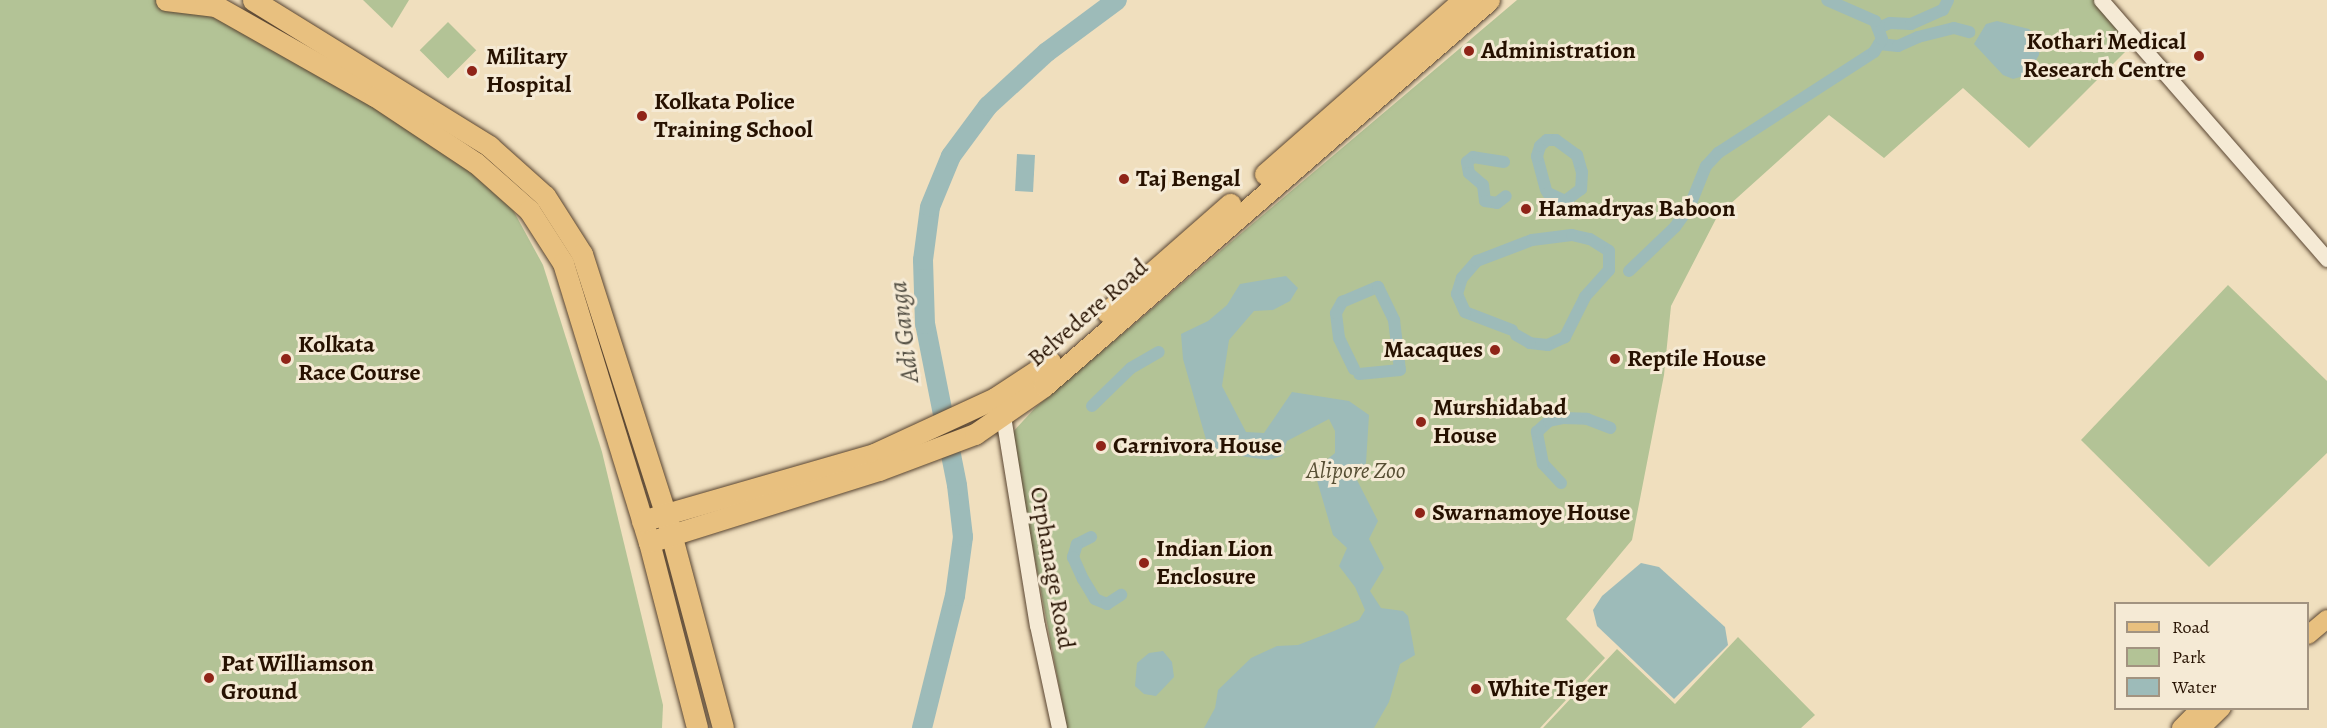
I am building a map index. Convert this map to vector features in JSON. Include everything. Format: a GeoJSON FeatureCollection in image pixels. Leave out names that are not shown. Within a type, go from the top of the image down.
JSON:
{"type":"FeatureCollection","features":[{"type":"Feature","properties":{"kind":"highway"},"geometry":{"type":"LineString","coordinates":[[166,0],[209,3],[380,87],[489,146],[545,196],[582,254],[666,515],[723,728]]}},
{"type":"Feature","properties":{"kind":"highway"},"geometry":{"type":"LineString","coordinates":[[253,0],[380,87],[476,163],[529,210],[563,262],[642,521],[697,728]]}},
{"type":"Feature","properties":{"kind":"highway","name":"Belvedere Road"},"geometry":{"type":"LineString","coordinates":[[642,521],[874,454],[900,452],[972,406],[995,398],[1035,375],[1463,0]]}},
{"type":"Feature","properties":{"kind":"highway","name":"Belvedere Road"},"geometry":{"type":"LineString","coordinates":[[648,542],[671,536],[900,452],[975,434],[1003,416],[1044,386],[1489,0]]}},
{"type":"Feature","properties":{"kind":"main road"},"geometry":{"type":"LineString","coordinates":[[2309,618],[2327,605]]}},
{"type":"Feature","properties":{"kind":"main road"},"geometry":{"type":"LineString","coordinates":[[2309,633],[2327,619]]}},
{"type":"Feature","properties":{"kind":"main road"},"geometry":{"type":"LineString","coordinates":[[2181,728],[2199,710]]}},
{"type":"Feature","properties":{"kind":"main road"},"geometry":{"type":"LineString","coordinates":[[2201,728],[2220,710]]}},
{"type":"Feature","properties":{"kind":"street"},"geometry":{"type":"LineString","coordinates":[[2101,0],[2327,259]]}},
{"type":"Feature","properties":{"kind":"street","name":"Orphanage Road"},"geometry":{"type":"LineString","coordinates":[[1003,416],[1038,625],[1059,728]]}},
{"type":"Feature","properties":{"kind":"green space","name":"Kolkata Race Course"},"geometry":{"type":"Polygon","coordinates":[[[0,0],[161,0],[229,23],[363,100],[468,170],[513,210],[543,265],[602,452],[663,705],[662,728],[0,728],[0,0]]]}},
{"type":"Feature","properties":{"kind":"green space"},"geometry":{"type":"Polygon","coordinates":[[[363,0],[409,0],[392,28],[363,0]]]}},
{"type":"Feature","properties":{"kind":"green space","name":"Alipore Zoo"},"geometry":{"type":"Polygon","coordinates":[[[1517,0],[2095,0],[2135,42],[2029,148],[1963,88],[1884,158],[1829,115],[1718,215],[1671,306],[1664,375],[1632,540],[1566,619],[1605,658],[1540,728],[1067,728],[1011,434],[1036,407],[1517,0]]]}},
{"type":"Feature","properties":{"kind":"green space"},"geometry":{"type":"Polygon","coordinates":[[[448,22],[476,50],[448,79],[420,50],[448,22]]]}},
{"type":"Feature","properties":{"kind":"green space"},"geometry":{"type":"Polygon","coordinates":[[[2228,285],[2327,381],[2327,453],[2209,567],[2081,440],[2228,285]]]}},
{"type":"Feature","properties":{"kind":"green space"},"geometry":{"type":"Polygon","coordinates":[[[1738,637],[1815,715],[1801,728],[1543,728],[1617,649],[1675,704],[1738,637]]]}},
{"type":"Feature","properties":{"kind":"water"},"geometry":{"type":"Polygon","coordinates":[[[1997,21],[2029,29],[2040,40],[2039,55],[2027,75],[2013,79],[2003,75],[1974,44],[1986,24],[1997,21]]]}},
{"type":"Feature","properties":{"kind":"water"},"geometry":{"type":"Polygon","coordinates":[[[1017,154],[1035,155],[1033,192],[1015,191],[1017,154]]]}},
{"type":"Feature","properties":{"kind":"water"},"geometry":{"type":"Polygon","coordinates":[[[1286,276],[1298,288],[1290,301],[1273,310],[1254,311],[1229,340],[1222,386],[1246,432],[1264,433],[1292,392],[1349,401],[1369,415],[1366,463],[1357,480],[1378,521],[1369,539],[1384,568],[1370,591],[1381,608],[1403,611],[1408,616],[1415,655],[1400,664],[1389,702],[1374,728],[1204,728],[1215,708],[1218,690],[1251,658],[1277,646],[1298,645],[1334,631],[1359,620],[1365,610],[1355,587],[1339,566],[1347,548],[1333,535],[1316,477],[1320,465],[1335,453],[1335,431],[1329,419],[1287,441],[1282,456],[1268,460],[1226,454],[1207,443],[1183,359],[1181,334],[1208,321],[1227,305],[1240,284],[1286,276]]]}},
{"type":"Feature","properties":{"kind":"water"},"geometry":{"type":"Polygon","coordinates":[[[1641,563],[1659,567],[1725,627],[1728,645],[1674,699],[1597,626],[1593,610],[1602,596],[1641,563]]]}},
{"type":"Feature","properties":{"kind":"water"},"geometry":{"type":"Polygon","coordinates":[[[1163,651],[1172,662],[1174,677],[1156,696],[1144,694],[1135,686],[1137,663],[1149,653],[1163,651]]]}},
{"type":"Feature","properties":{"kind":"waterway","name":"Adi Ganga"},"geometry":{"type":"LineString","coordinates":[[922,728],[955,596],[963,537],[957,485],[925,324],[923,260],[930,207],[951,156],[988,106],[1047,52],[1117,0]]}},
{"type":"Feature","properties":{"kind":"waterway"},"geometry":{"type":"LineString","coordinates":[[1629,271],[1675,227],[1689,208],[1706,166],[1718,153],[1874,52],[1882,39],[1875,21],[1827,0]]}},
{"type":"Feature","properties":{"kind":"waterway"},"geometry":{"type":"LineString","coordinates":[[1878,28],[1890,23],[1911,24],[1943,10],[1948,0]]}},
{"type":"Feature","properties":{"kind":"waterway"},"geometry":{"type":"LineString","coordinates":[[1879,44],[1898,46],[1918,37],[1954,28],[1969,32]]}},
{"type":"Feature","properties":{"kind":"waterway"},"geometry":{"type":"LineString","coordinates":[[1546,190],[1537,156],[1540,146],[1547,140],[1556,140],[1577,155],[1582,172],[1581,189],[1565,201],[1548,193]]}},
{"type":"Feature","properties":{"kind":"waterway"},"geometry":{"type":"LineString","coordinates":[[1504,162],[1473,157],[1467,162],[1469,173],[1483,185],[1485,201],[1497,203],[1506,196]]}},
{"type":"Feature","properties":{"kind":"waterway"},"geometry":{"type":"LineString","coordinates":[[1512,330],[1465,312],[1457,294],[1462,278],[1477,261],[1532,240],[1572,235],[1590,239],[1609,251],[1609,270],[1585,297],[1565,337],[1548,345],[1530,343],[1516,335]]}},
{"type":"Feature","properties":{"kind":"waterway"},"geometry":{"type":"LineString","coordinates":[[1354,369],[1339,338],[1336,313],[1342,302],[1378,287],[1394,320],[1400,370],[1359,374]]}},
{"type":"Feature","properties":{"kind":"waterway"},"geometry":{"type":"LineString","coordinates":[[1092,406],[1131,368],[1159,352]]}},
{"type":"Feature","properties":{"kind":"waterway"},"geometry":{"type":"LineString","coordinates":[[1561,483],[1543,464],[1537,432],[1549,421],[1563,418],[1587,419],[1610,428]]}},
{"type":"Feature","properties":{"kind":"waterway"},"geometry":{"type":"LineString","coordinates":[[1091,537],[1077,544],[1073,557],[1083,579],[1095,599],[1107,604],[1121,595]]}},
{"type":"Feature","properties":{"kind":"place","name":"Administration"},"geometry":{"type":"Point","coordinates":[1469,51]}},
{"type":"Feature","properties":{"kind":"place","name":"Kothari Medical Research Centre"},"geometry":{"type":"Point","coordinates":[2199,56]}},
{"type":"Feature","properties":{"kind":"place","name":"Military Hospital"},"geometry":{"type":"Point","coordinates":[472,71]}},
{"type":"Feature","properties":{"kind":"place","name":"Kolkata Police Training School"},"geometry":{"type":"Point","coordinates":[642,116]}},
{"type":"Feature","properties":{"kind":"place","name":"Taj Bengal"},"geometry":{"type":"Point","coordinates":[1124,179]}},
{"type":"Feature","properties":{"kind":"place","name":"Hamadryas Baboon"},"geometry":{"type":"Point","coordinates":[1526,209]}},
{"type":"Feature","properties":{"kind":"place","name":"Macaques"},"geometry":{"type":"Point","coordinates":[1495,350]}},
{"type":"Feature","properties":{"kind":"place","name":"Kolkata Race Course"},"geometry":{"type":"Point","coordinates":[286,359]}},
{"type":"Feature","properties":{"kind":"place","name":"Reptile House"},"geometry":{"type":"Point","coordinates":[1615,359]}},
{"type":"Feature","properties":{"kind":"place","name":"Murshidabad House"},"geometry":{"type":"Point","coordinates":[1421,422]}},
{"type":"Feature","properties":{"kind":"place","name":"Carnivora House"},"geometry":{"type":"Point","coordinates":[1101,446]}},
{"type":"Feature","properties":{"kind":"place","name":"Swarnamoye House"},"geometry":{"type":"Point","coordinates":[1420,513]}},
{"type":"Feature","properties":{"kind":"place","name":"Indian Lion Enclosure"},"geometry":{"type":"Point","coordinates":[1144,563]}},
{"type":"Feature","properties":{"kind":"place","name":"Pat Williamson Ground"},"geometry":{"type":"Point","coordinates":[209,678]}},
{"type":"Feature","properties":{"kind":"place","name":"White Tiger"},"geometry":{"type":"Point","coordinates":[1476,689]}}]}
